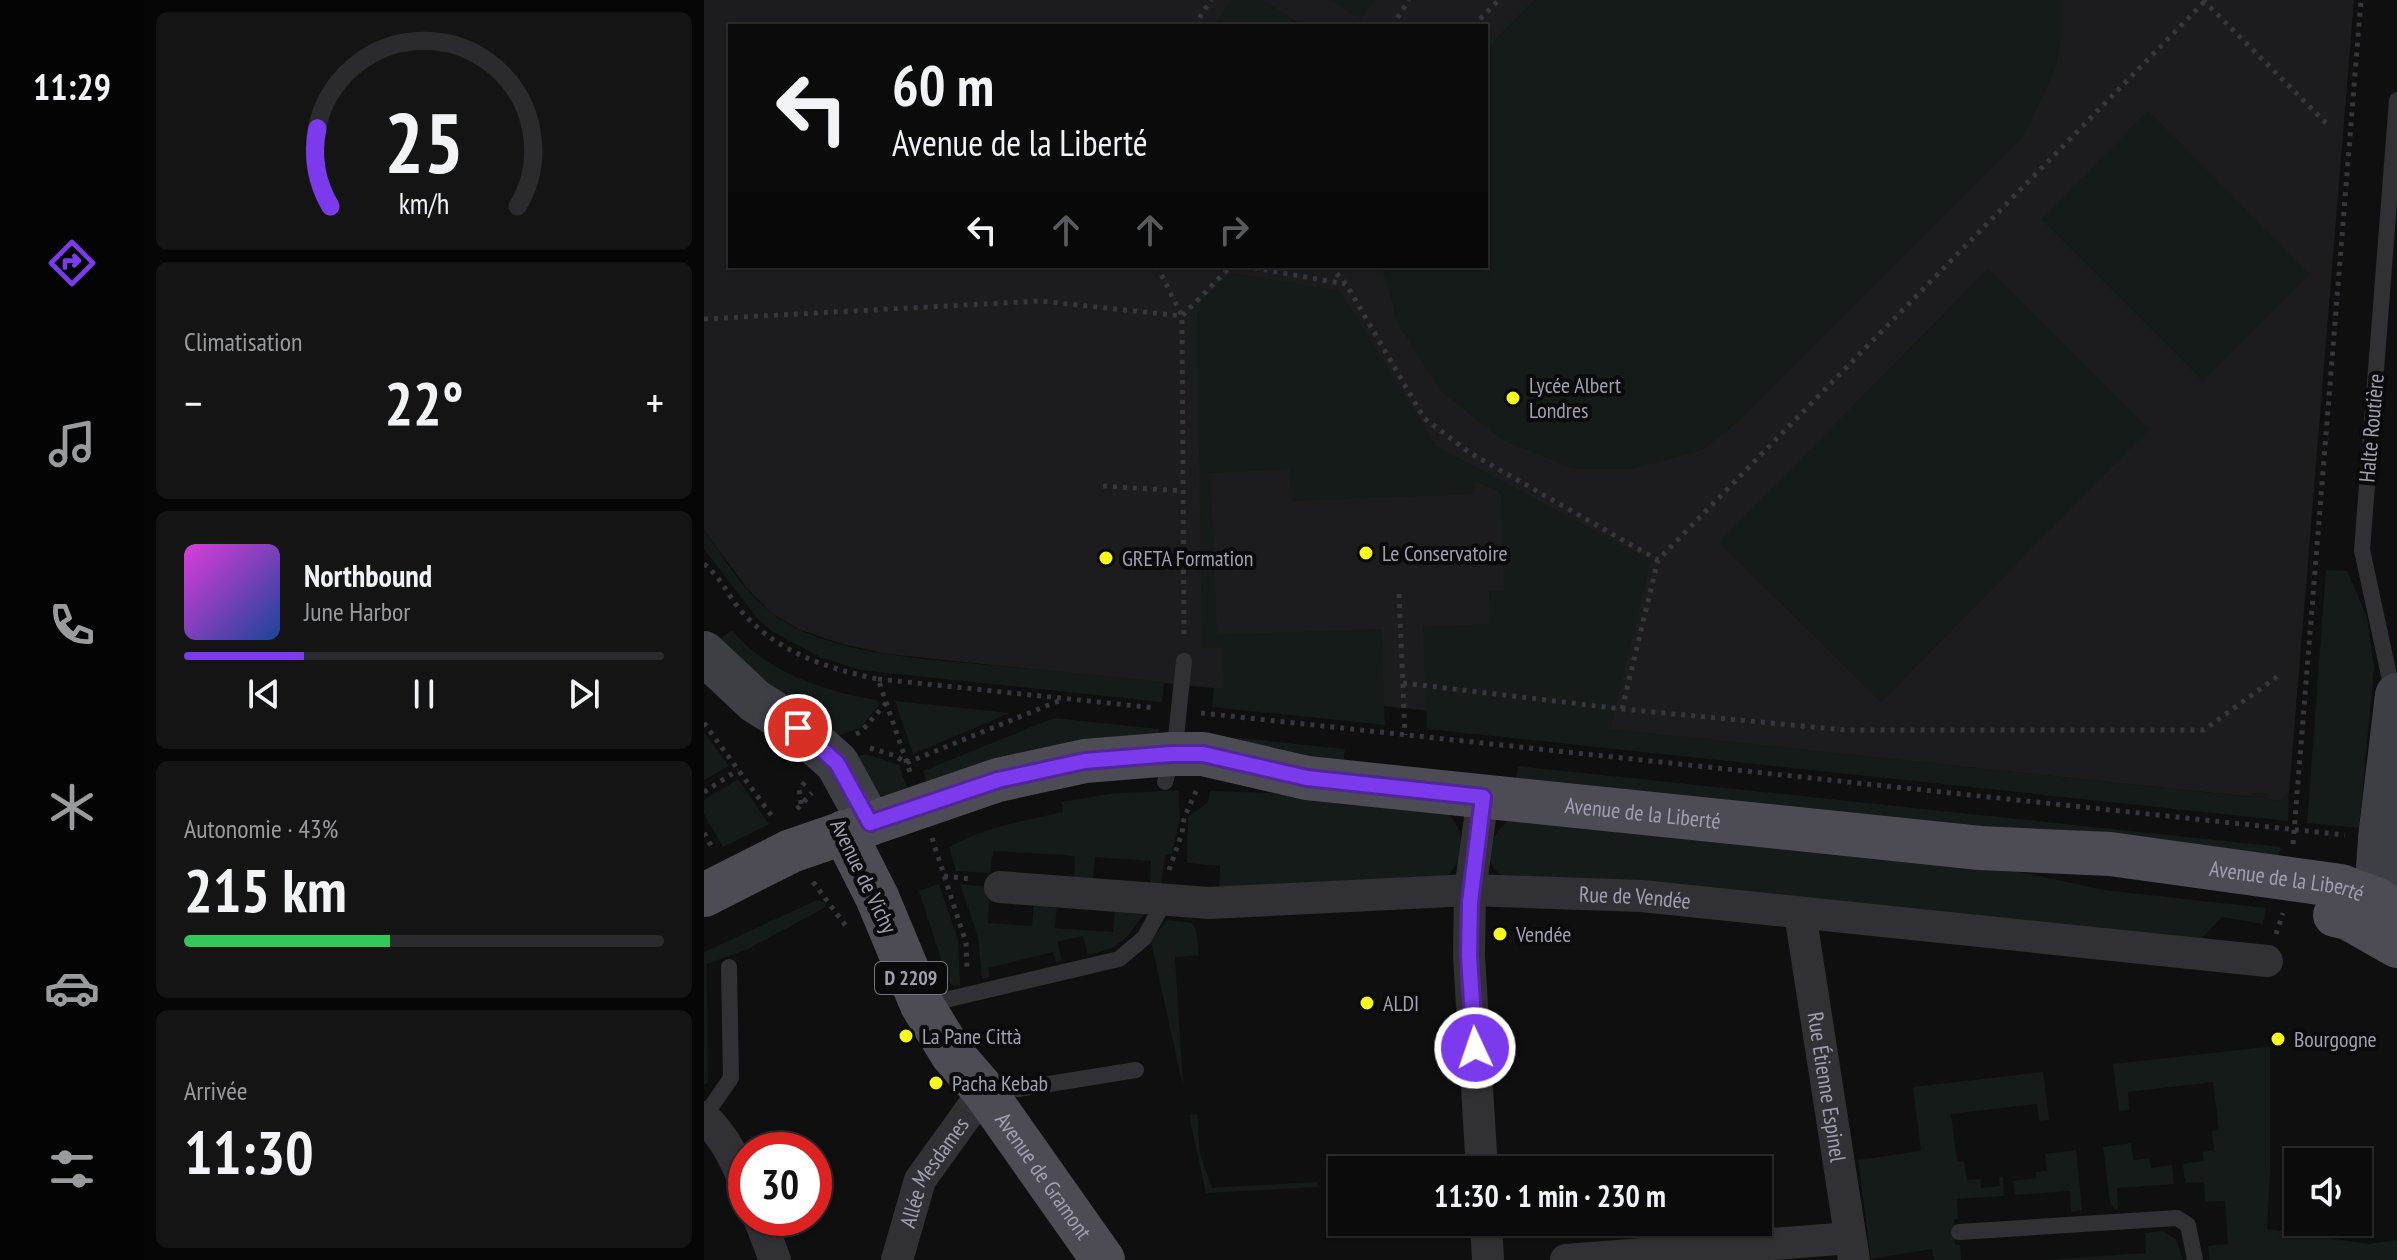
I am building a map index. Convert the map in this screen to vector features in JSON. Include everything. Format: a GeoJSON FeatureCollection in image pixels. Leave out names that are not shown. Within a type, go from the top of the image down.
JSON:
{"type":"FeatureCollection","features":[{"type":"Feature","properties":{"kind":"main road","name":"Avenue de Vichy"},"geometry":{"type":"LineString","coordinates":[[704,653],[755,701],[798,728],[828,773],[862,839],[877,897],[945,1001],[978,1067],[1001,1090]]}},
{"type":"Feature","properties":{"kind":"main road","name":"Avenue de Vichy"},"geometry":{"type":"LineString","coordinates":[[704,686],[739,719],[796,760],[828,773]]}},
{"type":"Feature","properties":{"kind":"main road"},"geometry":{"type":"LineString","coordinates":[[2380,916],[2380,838],[2397,695]]}},
{"type":"Feature","properties":{"kind":"main road","name":"Avenue de la Liberté"},"geometry":{"type":"LineString","coordinates":[[704,916],[862,839],[924,816],[998,780],[1085,761],[1173,784],[1203,754],[1307,778],[1980,848],[2110,854],[2341,886],[2380,916],[2397,946]]}},
{"type":"Feature","properties":{"kind":"main road","name":"Avenue de la Liberté"},"geometry":{"type":"LineString","coordinates":[[711,876],[791,851],[862,839]]}},
{"type":"Feature","properties":{"kind":"main road","name":"Avenue de la Liberté"},"geometry":{"type":"LineString","coordinates":[[1980,848],[2107,884],[2380,916]]}},
{"type":"Feature","properties":{"kind":"main road","name":"Avenue de Gramont"},"geometry":{"type":"LineString","coordinates":[[1001,1090],[1103,1260]]}},
{"type":"Feature","properties":{"kind":"street"},"geometry":{"type":"LineString","coordinates":[[1481,1156],[1469,956],[1470,890],[1483,797]]}},
{"type":"Feature","properties":{"kind":"street","name":"Rue de Vendée"},"geometry":{"type":"LineString","coordinates":[[1000,887],[1209,903],[1470,890],[1642,896],[2267,961]]}},
{"type":"Feature","properties":{"kind":"street","name":"Rue Étienne Espinel"},"geometry":{"type":"LineString","coordinates":[[1800,913],[1852,1249]]}},
{"type":"Feature","properties":{"kind":"street","name":"Allée Mesdames"},"geometry":{"type":"LineString","coordinates":[[897,1260],[920,1180],[1001,1090]]}},
{"type":"Feature","properties":{"kind":"street"},"geometry":{"type":"LineString","coordinates":[[704,1117],[728,1144]]}},
{"type":"Feature","properties":{"kind":"street"},"geometry":{"type":"LineString","coordinates":[[766,1236],[775,1260]]}},
{"type":"Feature","properties":{"kind":"street"},"geometry":{"type":"LineString","coordinates":[[1487,1236],[1488,1260]]}},
{"type":"Feature","properties":{"kind":"street"},"geometry":{"type":"LineString","coordinates":[[1566,1260],[1852,1249]]}},
{"type":"Feature","properties":{"kind":"lane","name":"Halte Routière"},"geometry":{"type":"LineString","coordinates":[[2396,704],[2362,550],[2397,100]]}},
{"type":"Feature","properties":{"kind":"lane"},"geometry":{"type":"LineString","coordinates":[[1173,784],[1184,661]]}},
{"type":"Feature","properties":{"kind":"lane"},"geometry":{"type":"LineString","coordinates":[[945,1001],[1119,959],[1144,938],[1166,899]]}},
{"type":"Feature","properties":{"kind":"lane"},"geometry":{"type":"LineString","coordinates":[[704,1117],[731,1078],[729,967]]}},
{"type":"Feature","properties":{"kind":"lane"},"geometry":{"type":"LineString","coordinates":[[1001,1090],[1136,1070]]}},
{"type":"Feature","properties":{"kind":"lane"},"geometry":{"type":"LineString","coordinates":[[1959,1232],[2177,1218],[2188,1225],[2195,1260]]}},
{"type":"Feature","properties":{"kind":"path"},"geometry":{"type":"LineString","coordinates":[[1195,24],[1211,0]]}},
{"type":"Feature","properties":{"kind":"path"},"geometry":{"type":"LineString","coordinates":[[1393,24],[1409,0]]}},
{"type":"Feature","properties":{"kind":"path"},"geometry":{"type":"LineString","coordinates":[[1475,24],[1499,0]]}},
{"type":"Feature","properties":{"kind":"path"},"geometry":{"type":"LineString","coordinates":[[704,564],[743,613],[772,638],[815,662],[878,679],[2293,828],[2361,0]]}},
{"type":"Feature","properties":{"kind":"path"},"geometry":{"type":"LineString","coordinates":[[1622,709],[1658,560],[2205,1],[2329,126]]}},
{"type":"Feature","properties":{"kind":"path"},"geometry":{"type":"LineString","coordinates":[[1158,268],[1182,316],[1184,661]]}},
{"type":"Feature","properties":{"kind":"path"},"geometry":{"type":"LineString","coordinates":[[1182,316],[1229,268]]}},
{"type":"Feature","properties":{"kind":"path"},"geometry":{"type":"LineString","coordinates":[[1255,268],[1346,284]]}},
{"type":"Feature","properties":{"kind":"path"},"geometry":{"type":"LineString","coordinates":[[1332,268],[1346,284],[1424,418],[1470,453],[1658,560]]}},
{"type":"Feature","properties":{"kind":"path"},"geometry":{"type":"LineString","coordinates":[[704,319],[1040,301],[1182,316]]}},
{"type":"Feature","properties":{"kind":"path"},"geometry":{"type":"LineString","coordinates":[[1103,486],[1183,491]]}},
{"type":"Feature","properties":{"kind":"path"},"geometry":{"type":"LineString","coordinates":[[1399,594],[1405,735]]}},
{"type":"Feature","properties":{"kind":"path"},"geometry":{"type":"LineString","coordinates":[[1403,683],[1622,709],[1845,730],[2204,730],[2278,676]]}},
{"type":"Feature","properties":{"kind":"path"},"geometry":{"type":"LineString","coordinates":[[878,679],[966,943],[945,1001]]}},
{"type":"Feature","properties":{"kind":"path"},"geometry":{"type":"LineString","coordinates":[[906,763],[1064,699]]}},
{"type":"Feature","properties":{"kind":"path"},"geometry":{"type":"LineString","coordinates":[[704,723],[780,827]]}},
{"type":"Feature","properties":{"kind":"path"},"geometry":{"type":"LineString","coordinates":[[790,816],[828,773],[855,749],[867,747],[896,756],[906,763]]}},
{"type":"Feature","properties":{"kind":"path"},"geometry":{"type":"LineString","coordinates":[[704,792],[738,770]]}},
{"type":"Feature","properties":{"kind":"path"},"geometry":{"type":"LineString","coordinates":[[1166,899],[1170,866],[1182,833],[1173,784]]}},
{"type":"Feature","properties":{"kind":"path"},"geometry":{"type":"LineString","coordinates":[[704,833],[711,876]]}},
{"type":"Feature","properties":{"kind":"path"},"geometry":{"type":"LineString","coordinates":[[2267,961],[2286,904]]}},
{"type":"Feature","properties":{"kind":"shaded area","name":"Lycée Albert Londres"},"geometry":{"type":"Polygon","coordinates":[[[704,0],[2354,0],[2289,793],[2280,801],[2267,799],[2267,794],[2253,793],[2252,797],[888,654],[842,644],[798,629],[770,612],[746,587],[704,530],[704,0]]]}},
{"type":"Feature","properties":{"kind":"shaded area"},"geometry":{"type":"Polygon","coordinates":[[[1231,0],[1263,0],[1300,24],[1216,24],[1231,0]]]}},
{"type":"Feature","properties":{"kind":"shaded area"},"geometry":{"type":"Polygon","coordinates":[[[1331,0],[1374,0],[1361,20],[1331,0]]]}},
{"type":"Feature","properties":{"kind":"shaded area"},"geometry":{"type":"Polygon","coordinates":[[[1534,0],[2061,0],[2061,38],[2055,69],[2023,137],[1740,420],[1702,450],[1631,469],[1574,469],[1503,440],[1442,392],[1398,324],[1383,268],[1488,268],[1488,46],[1534,0]]]}},
{"type":"Feature","properties":{"kind":"shaded area"},"geometry":{"type":"Polygon","coordinates":[[[2148,111],[2310,274],[2203,381],[2041,219],[2148,111]]]}},
{"type":"Feature","properties":{"kind":"shaded area"},"geometry":{"type":"Polygon","coordinates":[[[1988,269],[2149,429],[1881,702],[1719,542],[1988,269]]]}},
{"type":"Feature","properties":{"kind":"shaded area"},"geometry":{"type":"Polygon","coordinates":[[[1229,273],[1340,291],[1436,446],[1651,561],[1610,729],[2251,797],[2252,793],[2268,794],[2268,799],[2280,801],[2289,793],[2288,821],[1427,729],[1423,627],[1490,624],[1489,592],[1504,590],[1501,495],[1474,481],[1474,494],[1292,501],[1290,469],[1210,473],[1217,635],[1381,629],[1385,725],[1212,707],[1214,688],[1224,688],[1222,648],[1202,647],[1197,307],[1229,273]]]}},
{"type":"Feature","properties":{"kind":"shaded area"},"geometry":{"type":"Polygon","coordinates":[[[704,530],[759,602],[792,626],[818,638],[910,657],[1164,682],[1162,702],[860,670],[820,657],[773,632],[757,618],[704,549],[704,530]]]}},
{"type":"Feature","properties":{"kind":"shaded area"},"geometry":{"type":"Polygon","coordinates":[[[2326,570],[2347,571],[2367,617],[2374,668],[2359,828],[2307,823],[2326,570]]]}},
{"type":"Feature","properties":{"kind":"shaded area"},"geometry":{"type":"Polygon","coordinates":[[[732,630],[761,658],[798,678],[837,692],[877,700],[879,705],[860,728],[835,737],[711,646],[732,630]]]}},
{"type":"Feature","properties":{"kind":"shaded area"},"geometry":{"type":"Polygon","coordinates":[[[895,701],[1010,713],[913,754],[895,701]]]}},
{"type":"Feature","properties":{"kind":"shaded area"},"geometry":{"type":"Polygon","coordinates":[[[1054,718],[1159,729],[1158,739],[930,792],[923,771],[1054,718]]]}},
{"type":"Feature","properties":{"kind":"shaded area"},"geometry":{"type":"Polygon","coordinates":[[[704,732],[729,766],[704,780],[704,732]]]}},
{"type":"Feature","properties":{"kind":"shaded area"},"geometry":{"type":"Polygon","coordinates":[[[1211,735],[1345,749],[1343,766],[1211,735]]]}},
{"type":"Feature","properties":{"kind":"shaded area"},"geometry":{"type":"Polygon","coordinates":[[[866,754],[899,765],[911,799],[880,795],[854,757],[866,754]]]}},
{"type":"Feature","properties":{"kind":"shaded area"},"geometry":{"type":"Polygon","coordinates":[[[1518,766],[2281,847],[2276,867],[1515,785],[1518,766]]]}},
{"type":"Feature","properties":{"kind":"shaded area"},"geometry":{"type":"Polygon","coordinates":[[[738,779],[769,824],[723,847],[704,814],[704,800],[738,779]]]}},
{"type":"Feature","properties":{"kind":"shaded area"},"geometry":{"type":"Polygon","coordinates":[[[1178,790],[1180,817],[1172,854],[1165,854],[1161,885],[1150,884],[1151,861],[1095,857],[1093,880],[1074,879],[1075,856],[1064,855],[993,851],[990,873],[956,871],[949,847],[990,830],[1063,812],[1062,802],[1109,794],[1178,790]]]}},
{"type":"Feature","properties":{"kind":"shaded area"},"geometry":{"type":"Polygon","coordinates":[[[1210,791],[1299,794],[1446,812],[1458,828],[1459,855],[1444,879],[1219,889],[1220,866],[1187,863],[1188,817],[1208,802],[1210,791]]]}},
{"type":"Feature","properties":{"kind":"shaded area"},"geometry":{"type":"Polygon","coordinates":[[[1512,818],[1987,865],[2104,890],[2266,908],[2263,924],[2222,917],[2199,941],[1503,876],[1491,862],[1490,846],[1498,830],[1512,818]]]}},
{"type":"Feature","properties":{"kind":"shaded area"},"geometry":{"type":"Polygon","coordinates":[[[939,884],[958,940],[960,985],[949,983],[919,891],[939,884]]]}},
{"type":"Feature","properties":{"kind":"shaded area"},"geometry":{"type":"Polygon","coordinates":[[[960,884],[990,887],[988,923],[1032,926],[1034,903],[1057,904],[1055,928],[1113,932],[1115,908],[1147,911],[1128,935],[1109,949],[1088,955],[1083,936],[1057,942],[1062,960],[1056,962],[1053,952],[988,968],[989,977],[982,979],[978,937],[960,884]]]}},
{"type":"Feature","properties":{"kind":"shaded area"},"geometry":{"type":"Polygon","coordinates":[[[817,900],[824,902],[826,907],[748,949],[707,964],[708,1082],[704,1085],[704,952],[817,900]]]}},
{"type":"Feature","properties":{"kind":"shaded area"},"geometry":{"type":"Polygon","coordinates":[[[1167,920],[1192,923],[1198,943],[1198,955],[1175,957],[1183,1087],[1151,941],[1167,920]]]}},
{"type":"Feature","properties":{"kind":"shaded area"},"geometry":{"type":"Polygon","coordinates":[[[2270,1048],[2267,1229],[2284,1232],[2284,1236],[2314,1236],[2368,1244],[2397,1240],[2397,1260],[2209,1260],[2208,1246],[2228,1244],[2225,1201],[2205,1202],[2204,1182],[2185,1183],[2183,1164],[2204,1161],[2203,1152],[2214,1150],[2212,1131],[2219,1130],[2213,1082],[2128,1092],[2129,1110],[2119,1111],[2113,1064],[2270,1048]]]}},
{"type":"Feature","properties":{"kind":"shaded area"},"geometry":{"type":"Polygon","coordinates":[[[2043,1072],[2049,1120],[2039,1121],[2037,1104],[1951,1114],[1957,1162],[1964,1162],[1967,1180],[1980,1179],[1981,1188],[2000,1186],[1999,1177],[2003,1176],[2004,1196],[1957,1199],[1955,1245],[1960,1245],[1961,1260],[1934,1260],[1932,1249],[1871,1259],[1858,1160],[1921,1151],[1913,1087],[2043,1072]]]}},
{"type":"Feature","properties":{"kind":"shaded area"},"geometry":{"type":"Polygon","coordinates":[[[1197,1114],[1200,1154],[1212,1188],[1317,1182],[1318,1187],[1206,1193],[1189,1115],[1197,1114]]]}},
{"type":"Feature","properties":{"kind":"shaded area"},"geometry":{"type":"Polygon","coordinates":[[[2131,1143],[2133,1160],[2149,1158],[2151,1168],[2172,1165],[2174,1184],[2117,1188],[2118,1209],[2114,1209],[2110,1202],[2103,1147],[2131,1143]]]}},
{"type":"Feature","properties":{"kind":"shaded area"},"geometry":{"type":"Polygon","coordinates":[[[2076,1150],[2082,1210],[2071,1212],[2070,1191],[2015,1195],[2013,1181],[2036,1178],[2036,1172],[2047,1171],[2045,1154],[2076,1150]]]}},
{"type":"Feature","properties":{"kind":"shaded area"},"geometry":{"type":"Polygon","coordinates":[[[2162,1231],[2176,1239],[2183,1260],[2045,1260],[2146,1253],[2145,1233],[2162,1231]]]}},
{"type":"Feature","properties":{"kind":"place","name":"Lycée Albert Londres"},"geometry":{"type":"Point","coordinates":[1513,398]}},
{"type":"Feature","properties":{"kind":"place","name":"Le Conservatoire"},"geometry":{"type":"Point","coordinates":[1366,553]}},
{"type":"Feature","properties":{"kind":"place","name":"GRETA Formation"},"geometry":{"type":"Point","coordinates":[1106,558]}},
{"type":"Feature","properties":{"kind":"place","name":"Vendée"},"geometry":{"type":"Point","coordinates":[1500,934]}},
{"type":"Feature","properties":{"kind":"place","name":"ALDI"},"geometry":{"type":"Point","coordinates":[1367,1003]}},
{"type":"Feature","properties":{"kind":"place","name":"La Pane Città"},"geometry":{"type":"Point","coordinates":[906,1036]}},
{"type":"Feature","properties":{"kind":"place","name":"Bourgogne"},"geometry":{"type":"Point","coordinates":[2278,1039]}},
{"type":"Feature","properties":{"kind":"place","name":"Pacha Kebab"},"geometry":{"type":"Point","coordinates":[936,1083]}},
{"type":"Feature","properties":{"kind":"route"},"geometry":{"type":"LineString","coordinates":[[798,728],[837,763],[870,823],[998,780],[1085,761],[1171,754],[1203,754],[1307,778],[1483,797],[1470,890],[1469,956],[1475,1048]]}}]}
